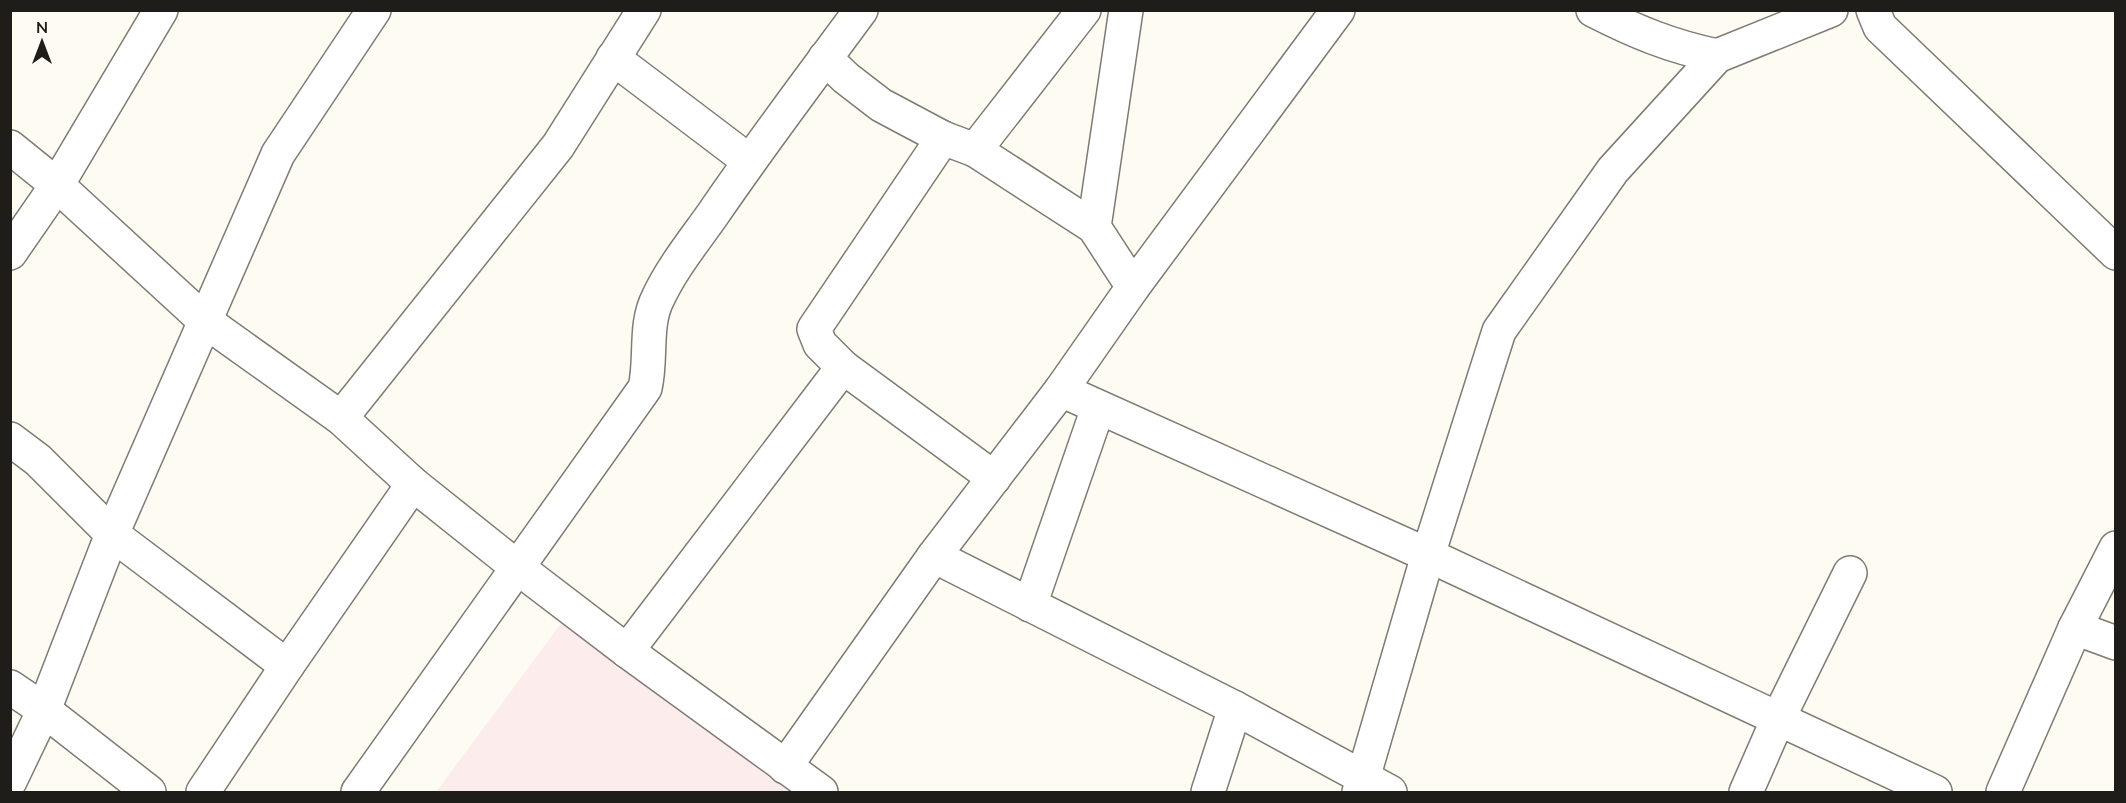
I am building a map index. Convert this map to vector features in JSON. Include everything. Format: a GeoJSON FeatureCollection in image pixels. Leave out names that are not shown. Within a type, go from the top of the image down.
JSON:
{"type":"FeatureCollection","features":[{"type":"Feature","properties":{"kind":"street"},"geometry":{"type":"LineString","coordinates":[[10,253],[57,185],[161,10]]}},
{"type":"Feature","properties":{"kind":"street"},"geometry":{"type":"LineString","coordinates":[[10,780],[44,710],[111,534],[278,154],[374,10]]}},
{"type":"Feature","properties":{"kind":"street"},"geometry":{"type":"LineString","coordinates":[[341,418],[558,146],[644,10]]}},
{"type":"Feature","properties":{"kind":"street"},"geometry":{"type":"LineString","coordinates":[[358,792],[645,388],[649,372],[651,321],[657,300],[671,275],[749,162],[861,10]]}},
{"type":"Feature","properties":{"kind":"street"},"geometry":{"type":"LineString","coordinates":[[975,150],[1084,10]]}},
{"type":"Feature","properties":{"kind":"street"},"geometry":{"type":"LineString","coordinates":[[1094,227],[1126,10]]}},
{"type":"Feature","properties":{"kind":"street"},"geometry":{"type":"LineString","coordinates":[[785,766],[934,556],[1061,390],[1133,287],[1338,10]]}},
{"type":"Feature","properties":{"kind":"street"},"geometry":{"type":"LineString","coordinates":[[1593,10],[1633,20],[1681,48],[1717,56]]}},
{"type":"Feature","properties":{"kind":"street"},"geometry":{"type":"LineString","coordinates":[[934,556],[1235,708],[1371,788],[1428,555],[1499,332],[1613,170],[1717,56],[1831,10]]}},
{"type":"Feature","properties":{"kind":"street"},"geometry":{"type":"LineString","coordinates":[[1873,10],[1880,27],[2115,253]]}},
{"type":"Feature","properties":{"kind":"street"},"geometry":{"type":"LineString","coordinates":[[613,58],[749,162]]}},
{"type":"Feature","properties":{"kind":"street"},"geometry":{"type":"LineString","coordinates":[[825,58],[846,78],[881,105],[943,138],[975,150],[1094,227],[1133,287]]}},
{"type":"Feature","properties":{"kind":"street"},"geometry":{"type":"LineString","coordinates":[[943,138],[814,329],[820,345],[843,367],[994,478]]}},
{"type":"Feature","properties":{"kind":"street"},"geometry":{"type":"LineString","coordinates":[[10,147],[57,185],[206,321],[341,418],[413,484],[517,567],[627,651],[821,792]]}},
{"type":"Feature","properties":{"kind":"street"},"geometry":{"type":"LineString","coordinates":[[627,651],[843,367]]}},
{"type":"Feature","properties":{"kind":"street"},"geometry":{"type":"LineString","coordinates":[[1061,390],[1428,555],[1935,792]]}},
{"type":"Feature","properties":{"kind":"street"},"geometry":{"type":"LineString","coordinates":[[1030,604],[1098,408]]}},
{"type":"Feature","properties":{"kind":"street"},"geometry":{"type":"LineString","coordinates":[[10,439],[38,460],[111,534],[287,666]]}},
{"type":"Feature","properties":{"kind":"street"},"geometry":{"type":"LineString","coordinates":[[203,792],[413,484]]}},
{"type":"Feature","properties":{"kind":"street"},"geometry":{"type":"LineString","coordinates":[[2003,792],[2075,628],[2115,548]]}},
{"type":"Feature","properties":{"kind":"street"},"geometry":{"type":"LineString","coordinates":[[1746,792],[1778,719],[1850,573]]}},
{"type":"Feature","properties":{"kind":"street"},"geometry":{"type":"LineString","coordinates":[[2075,628],[2115,643]]}},
{"type":"Feature","properties":{"kind":"street"},"geometry":{"type":"LineString","coordinates":[[10,687],[44,710],[149,792]]}},
{"type":"Feature","properties":{"kind":"street"},"geometry":{"type":"LineString","coordinates":[[1208,792],[1235,708]]}},
{"type":"Feature","properties":{"kind":"shaded area"},"geometry":{"type":"Polygon","coordinates":[[[565,618],[806,792],[436,792],[565,618]]]}}]}
